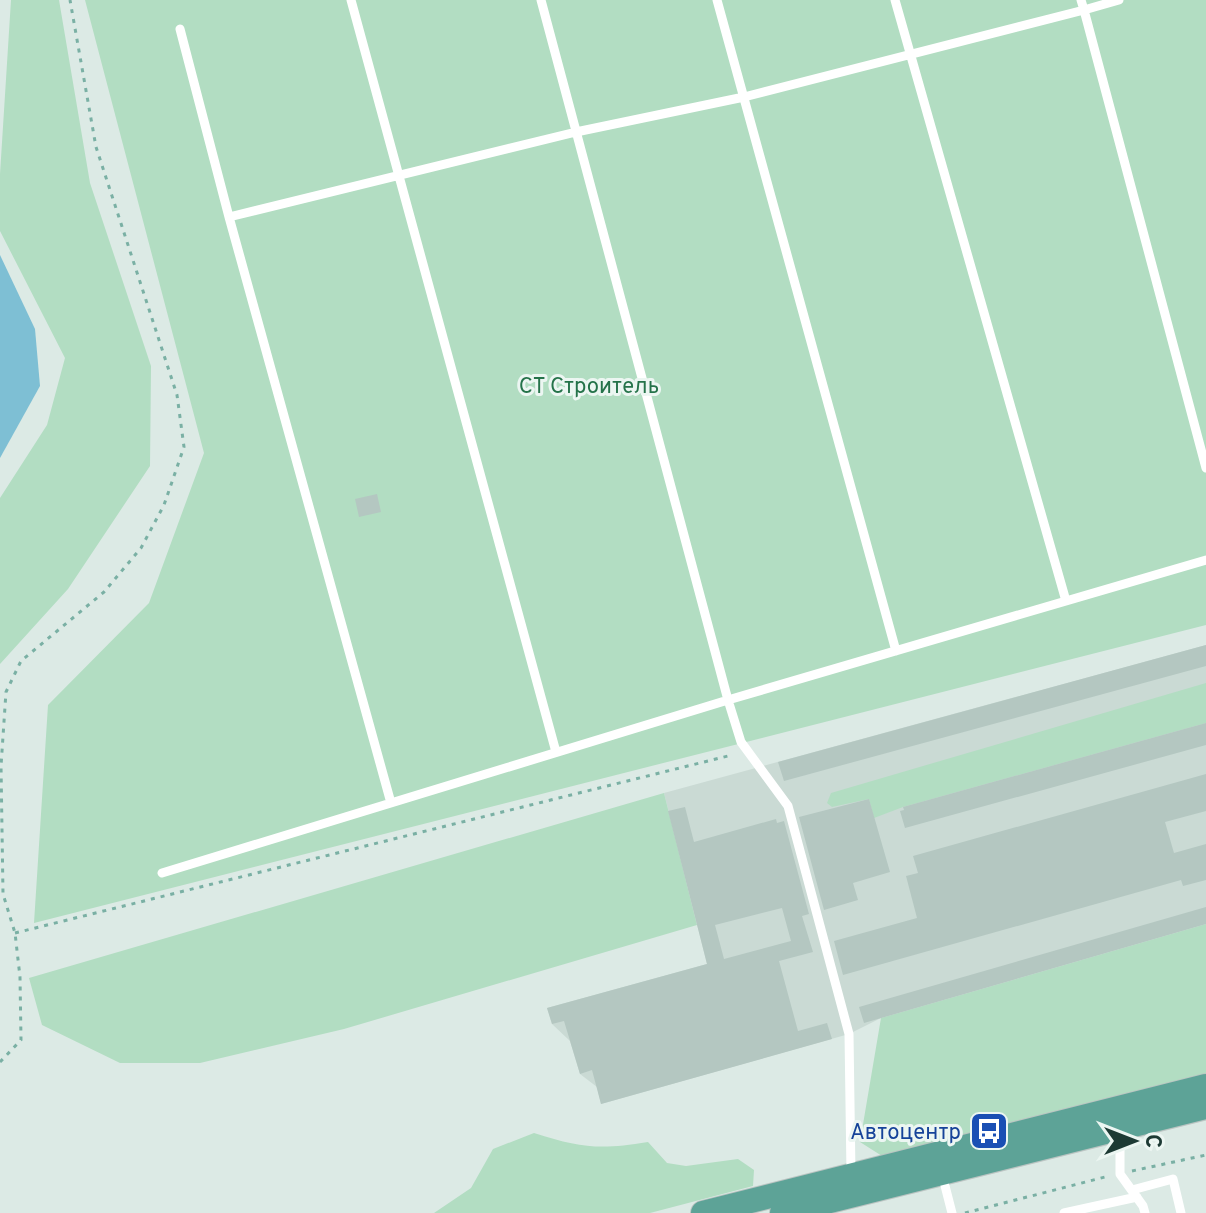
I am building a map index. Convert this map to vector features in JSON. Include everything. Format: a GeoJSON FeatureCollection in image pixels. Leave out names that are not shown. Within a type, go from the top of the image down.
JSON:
{"type":"FeatureCollection","features":[{"type":"Feature","properties":{"kind":"main road"},"geometry":{"type":"LineString","coordinates":[[703,1213],[1206,1086]]}},
{"type":"Feature","properties":{"kind":"main road"},"geometry":{"type":"LineString","coordinates":[[782,1213],[1206,1107]]}},
{"type":"Feature","properties":{"kind":"lane"},"geometry":{"type":"LineString","coordinates":[[351,0],[556,752]]}},
{"type":"Feature","properties":{"kind":"lane"},"geometry":{"type":"LineString","coordinates":[[541,0],[728,700],[741,742],[788,806],[849,1034],[851,1174]]}},
{"type":"Feature","properties":{"kind":"lane"},"geometry":{"type":"LineString","coordinates":[[717,0],[896,651]]}},
{"type":"Feature","properties":{"kind":"lane"},"geometry":{"type":"LineString","coordinates":[[895,0],[1066,601]]}},
{"type":"Feature","properties":{"kind":"lane"},"geometry":{"type":"LineString","coordinates":[[229,217],[576,132],[744,97],[1082,5],[1119,0]]}},
{"type":"Feature","properties":{"kind":"lane"},"geometry":{"type":"LineString","coordinates":[[1082,5],[1206,468]]}},
{"type":"Feature","properties":{"kind":"lane"},"geometry":{"type":"LineString","coordinates":[[180,29],[391,803]]}},
{"type":"Feature","properties":{"kind":"lane"},"geometry":{"type":"LineString","coordinates":[[162,873],[728,700],[1206,560]]}},
{"type":"Feature","properties":{"kind":"lane"},"geometry":{"type":"LineString","coordinates":[[1120,1128],[1120,1174],[1145,1213]]}},
{"type":"Feature","properties":{"kind":"lane"},"geometry":{"type":"LineString","coordinates":[[942,1174],[952,1213]]}},
{"type":"Feature","properties":{"kind":"lane"},"geometry":{"type":"LineString","coordinates":[[1064,1213],[1134,1194],[1173,1179],[1181,1213]]}},
{"type":"Feature","properties":{"kind":"path"},"geometry":{"type":"LineString","coordinates":[[0,1062],[21,1040],[20,977],[15,933],[3,894],[1,766],[6,692],[21,661],[104,592],[141,548],[164,505],[184,447],[177,395],[96,147],[70,0]]}},
{"type":"Feature","properties":{"kind":"path"},"geometry":{"type":"LineString","coordinates":[[15,933],[747,751]]}},
{"type":"Feature","properties":{"kind":"path"},"geometry":{"type":"LineString","coordinates":[[965,1213],[1018,1199]]}},
{"type":"Feature","properties":{"kind":"shaded area"},"geometry":{"type":"Polygon","coordinates":[[[1206,645],[1206,924],[881,1018],[849,1034],[601,1104],[597,1087],[580,1074],[570,1041],[552,1024],[547,1008],[707,964],[664,793],[1206,645]]]}},
{"type":"Feature","properties":{"kind":"green space"},"geometry":{"type":"Polygon","coordinates":[[[11,0],[59,0],[90,183],[151,366],[150,466],[68,589],[0,664],[0,498],[47,425],[65,358],[0,231],[0,174],[11,0]]]}},
{"type":"Feature","properties":{"kind":"green space","name":"СТ Строитель"},"geometry":{"type":"Polygon","coordinates":[[[85,0],[1206,0],[1206,625],[34,923],[48,705],[149,603],[204,453],[85,0]]]}},
{"type":"Feature","properties":{"kind":"green space"},"geometry":{"type":"Polygon","coordinates":[[[1206,683],[1206,723],[903,807],[874,818],[869,799],[832,807],[827,803],[831,793],[1206,683]]]}},
{"type":"Feature","properties":{"kind":"green space"},"geometry":{"type":"Polygon","coordinates":[[[664,793],[697,925],[344,1029],[200,1063],[120,1063],[42,1025],[29,978],[664,793]]]}},
{"type":"Feature","properties":{"kind":"green space"},"geometry":{"type":"Polygon","coordinates":[[[1206,924],[1206,1075],[882,1156],[860,1142],[881,1018],[1206,924]]]}},
{"type":"Feature","properties":{"kind":"green space"},"geometry":{"type":"Polygon","coordinates":[[[534,1133],[591,1146],[648,1142],[667,1163],[686,1166],[738,1159],[754,1170],[753,1186],[650,1213],[434,1213],[471,1188],[493,1149],[534,1133]]]}},
{"type":"Feature","properties":{"kind":"water"},"geometry":{"type":"Polygon","coordinates":[[[0,255],[35,329],[40,386],[0,458],[0,255]]]}},
{"type":"Feature","properties":{"kind":"building"},"geometry":{"type":"Polygon","coordinates":[[[377,494],[381,512],[359,517],[355,499],[377,494]]]}},
{"type":"Feature","properties":{"kind":"building"},"geometry":{"type":"Polygon","coordinates":[[[1206,645],[1206,666],[784,781],[778,762],[1206,645]]]}},
{"type":"Feature","properties":{"kind":"building"},"geometry":{"type":"Polygon","coordinates":[[[1206,723],[1206,745],[905,828],[900,811],[904,810],[903,807],[1206,723]]]}},
{"type":"Feature","properties":{"kind":"building"},"geometry":{"type":"Polygon","coordinates":[[[1206,774],[1206,811],[1165,822],[1174,853],[1206,844],[1206,880],[1183,886],[1181,880],[843,975],[834,941],[917,918],[906,876],[918,873],[913,856],[1206,774]]]}},
{"type":"Feature","properties":{"kind":"building"},"geometry":{"type":"Polygon","coordinates":[[[869,799],[890,872],[853,883],[858,900],[824,910],[799,817],[869,799]]]}},
{"type":"Feature","properties":{"kind":"building"},"geometry":{"type":"Polygon","coordinates":[[[685,807],[694,842],[776,819],[777,823],[784,821],[809,914],[802,916],[813,952],[779,961],[798,1031],[827,1023],[832,1039],[601,1104],[592,1070],[580,1074],[564,1021],[552,1024],[547,1008],[707,964],[668,811],[685,807]],[[782,908],[715,925],[724,959],[791,941],[782,908]]]}},
{"type":"Feature","properties":{"kind":"building"},"geometry":{"type":"Polygon","coordinates":[[[1206,907],[1206,924],[864,1023],[859,1007],[1206,907]]]}},
{"type":"Feature","properties":{"kind":"place","name":"Автоцентр"},"geometry":{"type":"Point","coordinates":[989,1131]}}]}
